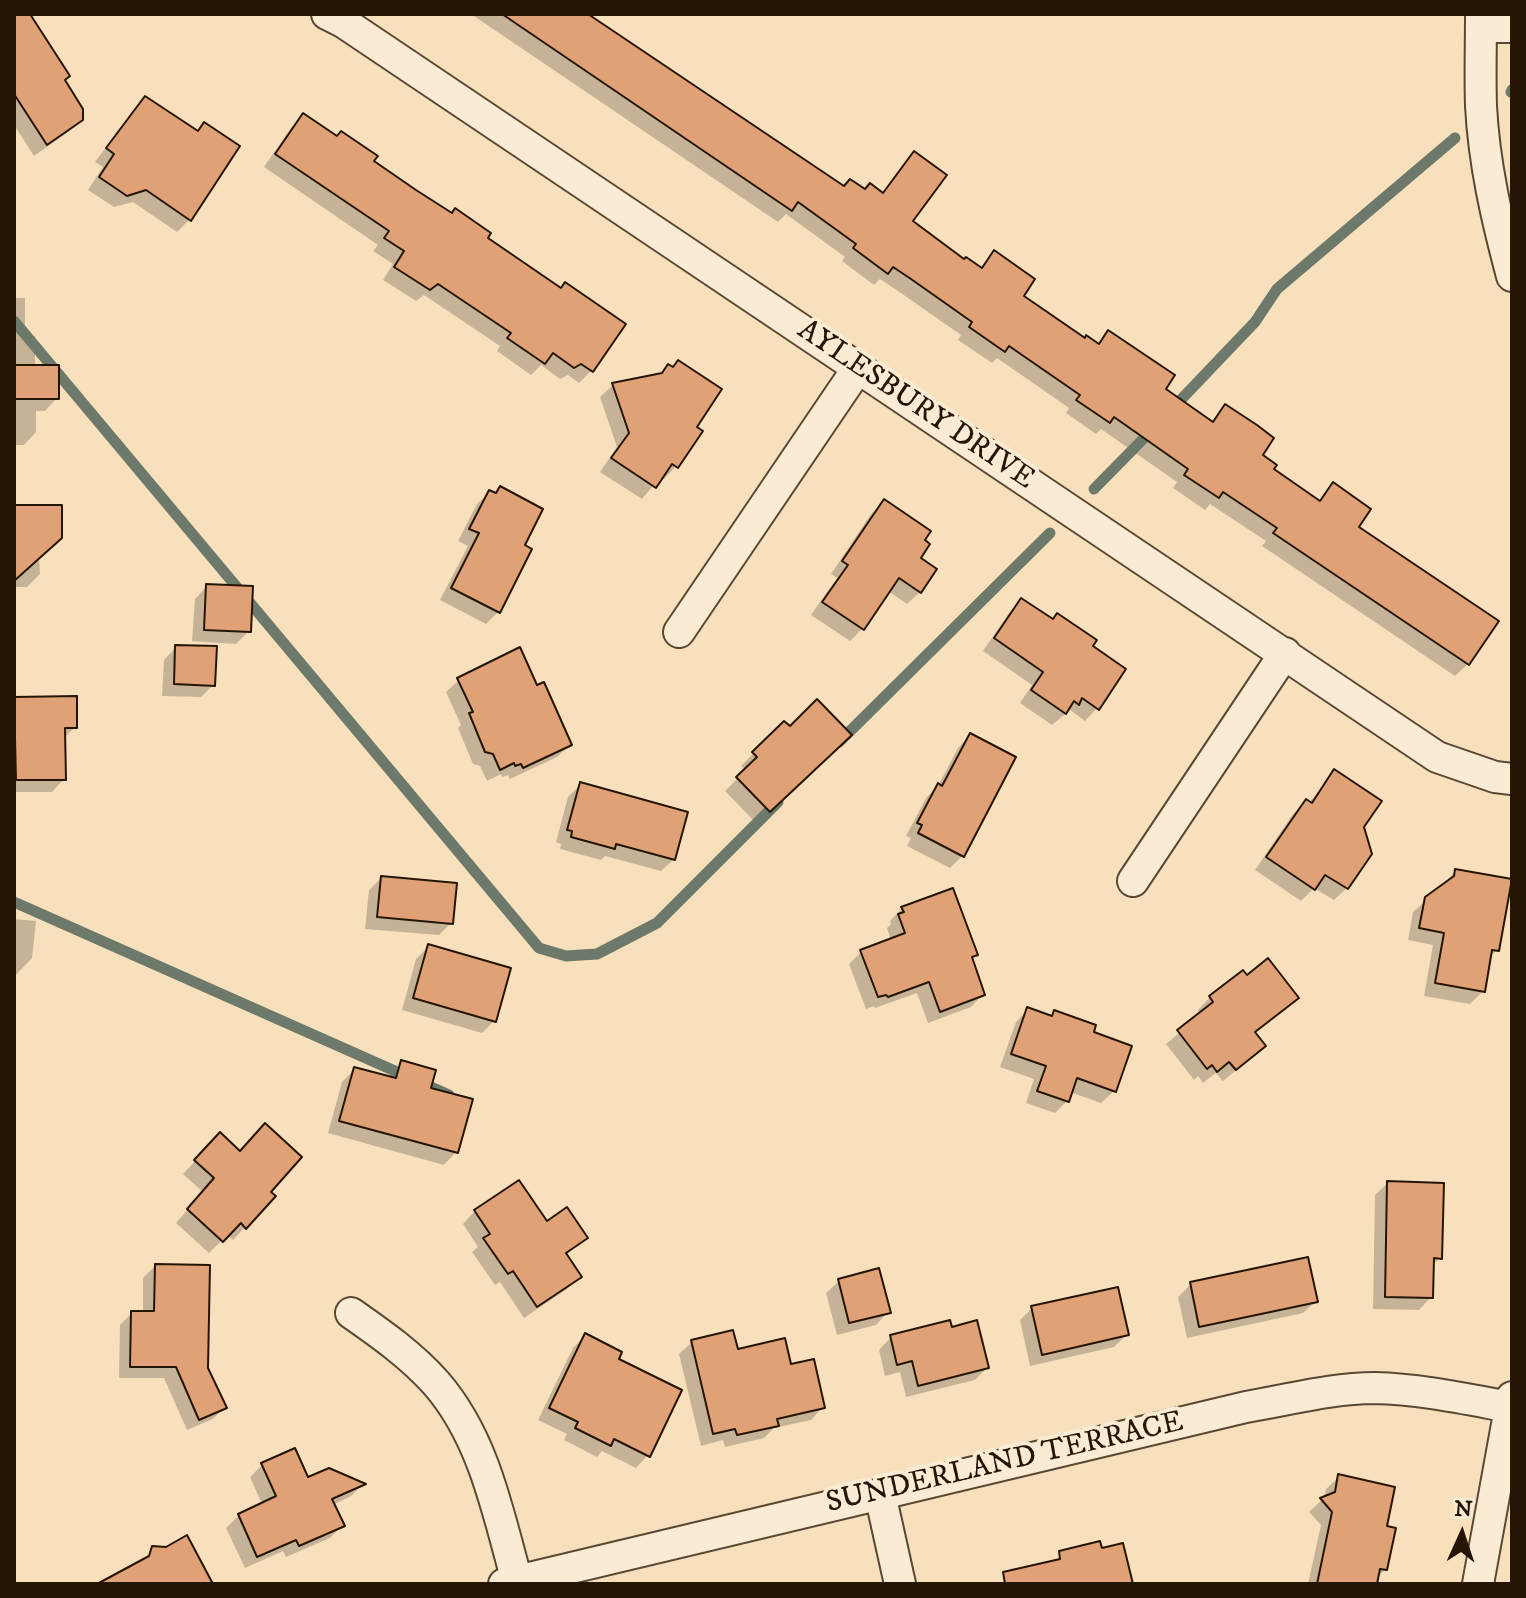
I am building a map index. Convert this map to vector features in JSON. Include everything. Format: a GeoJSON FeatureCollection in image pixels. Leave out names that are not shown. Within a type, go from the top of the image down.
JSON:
{"type":"FeatureCollection","features":[{"type":"Feature","properties":{"kind":"street","name":"AYLESBURY DRIVE"},"geometry":{"type":"LineString","coordinates":[[327,14],[1437,757],[1495,777],[1512,779]]}},
{"type":"Feature","properties":{"kind":"street"},"geometry":{"type":"LineString","coordinates":[[1512,27],[1481,20],[1481,107],[1487,166],[1498,226],[1512,276]]}},
{"type":"Feature","properties":{"kind":"street"},"geometry":{"type":"LineString","coordinates":[[679,632],[858,368]]}},
{"type":"Feature","properties":{"kind":"street"},"geometry":{"type":"LineString","coordinates":[[1133,881],[1285,653]]}},
{"type":"Feature","properties":{"kind":"street"},"geometry":{"type":"LineString","coordinates":[[351,1313],[401,1349],[438,1385],[470,1436],[485,1469],[511,1582]]}},
{"type":"Feature","properties":{"kind":"street","name":"SUNDERLAND TERRACE"},"geometry":{"type":"LineString","coordinates":[[511,1582],[1246,1407],[1343,1390],[1389,1390],[1511,1402]]}},
{"type":"Feature","properties":{"kind":"street"},"geometry":{"type":"LineString","coordinates":[[1478,1584],[1511,1402]]}},
{"type":"Feature","properties":{"kind":"street"},"geometry":{"type":"LineString","coordinates":[[880,1494],[900,1584]]}},
{"type":"Feature","properties":{"kind":"building"},"geometry":{"type":"Polygon","coordinates":[[[14,14],[30,14],[70,76],[65,80],[83,109],[83,120],[47,145],[14,94],[14,14]]]}},
{"type":"Feature","properties":{"kind":"building"},"geometry":{"type":"Polygon","coordinates":[[[502,14],[588,14],[844,186],[850,179],[865,189],[870,183],[883,193],[914,151],[947,175],[913,221],[964,259],[966,257],[982,268],[994,250],[1035,279],[1024,296],[1085,338],[1086,335],[1099,344],[1108,330],[1175,375],[1166,389],[1213,422],[1225,404],[1257,425],[1274,438],[1263,455],[1277,465],[1274,469],[1320,501],[1333,482],[1371,509],[1359,527],[1499,621],[1469,665],[1273,533],[1277,528],[1223,492],[1219,498],[1184,475],[1188,469],[1114,417],[1110,423],[1076,400],[1080,395],[1009,346],[1005,352],[969,327],[972,322],[911,279],[893,267],[888,274],[853,248],[856,244],[798,202],[792,211],[502,14]]]}},
{"type":"Feature","properties":{"kind":"building"},"geometry":{"type":"Polygon","coordinates":[[[145,96],[198,131],[204,122],[240,146],[191,221],[146,190],[127,196],[99,177],[114,154],[106,148],[145,96]]]}},
{"type":"Feature","properties":{"kind":"building"},"geometry":{"type":"Polygon","coordinates":[[[303,113],[337,136],[341,131],[378,156],[374,161],[416,190],[452,213],[455,208],[491,233],[488,238],[561,288],[565,282],[626,324],[593,372],[581,364],[574,368],[553,353],[545,364],[507,338],[511,333],[438,284],[430,290],[394,267],[404,251],[384,238],[389,231],[275,154],[303,113]]]}},
{"type":"Feature","properties":{"kind":"building"},"geometry":{"type":"Polygon","coordinates":[[[678,360],[722,389],[697,427],[703,431],[678,468],[672,464],[656,488],[611,458],[629,433],[612,383],[662,373],[668,364],[673,367],[678,360]]]}},
{"type":"Feature","properties":{"kind":"building"},"geometry":{"type":"Polygon","coordinates":[[[14,365],[59,365],[59,399],[14,399],[14,365]]]}},
{"type":"Feature","properties":{"kind":"building"},"geometry":{"type":"Polygon","coordinates":[[[500,486],[543,509],[525,545],[532,549],[500,613],[451,588],[479,533],[469,529],[489,490],[496,493],[500,486]]]}},
{"type":"Feature","properties":{"kind":"building"},"geometry":{"type":"Polygon","coordinates":[[[884,499],[931,531],[925,540],[930,544],[921,558],[937,569],[921,593],[899,578],[864,630],[822,602],[848,565],[842,561],[884,499]]]}},
{"type":"Feature","properties":{"kind":"building"},"geometry":{"type":"Polygon","coordinates":[[[14,505],[62,505],[62,538],[14,581],[14,505]]]}},
{"type":"Feature","properties":{"kind":"building"},"geometry":{"type":"Polygon","coordinates":[[[206,584],[253,586],[251,632],[204,630],[206,584]]]}},
{"type":"Feature","properties":{"kind":"building"},"geometry":{"type":"Polygon","coordinates":[[[1021,598],[1053,619],[1057,613],[1097,640],[1093,646],[1126,669],[1099,710],[1082,698],[1079,705],[1074,701],[1066,714],[1031,690],[1043,672],[994,638],[1021,598]]]}},
{"type":"Feature","properties":{"kind":"building"},"geometry":{"type":"Polygon","coordinates":[[[175,645],[217,646],[215,686],[174,684],[175,645]]]}},
{"type":"Feature","properties":{"kind":"building"},"geometry":{"type":"Polygon","coordinates":[[[520,647],[537,685],[544,682],[572,745],[523,768],[521,764],[515,766],[514,763],[500,770],[493,754],[485,752],[469,713],[473,712],[457,678],[520,647]]]}},
{"type":"Feature","properties":{"kind":"building"},"geometry":{"type":"Polygon","coordinates":[[[77,696],[77,728],[65,728],[66,780],[16,780],[14,697],[77,696]]]}},
{"type":"Feature","properties":{"kind":"building"},"geometry":{"type":"Polygon","coordinates":[[[817,699],[852,735],[770,812],[736,777],[757,757],[752,752],[784,721],[790,726],[817,699]]]}},
{"type":"Feature","properties":{"kind":"building"},"geometry":{"type":"Polygon","coordinates":[[[970,733],[1016,757],[964,857],[918,833],[922,825],[917,823],[938,783],[942,786],[970,733]]]}},
{"type":"Feature","properties":{"kind":"building"},"geometry":{"type":"Polygon","coordinates":[[[1334,769],[1382,801],[1364,827],[1372,854],[1348,889],[1325,875],[1315,890],[1266,857],[1306,799],[1312,803],[1334,769]]]}},
{"type":"Feature","properties":{"kind":"building"},"geometry":{"type":"Polygon","coordinates":[[[580,782],[688,812],[675,860],[616,844],[615,849],[571,837],[572,831],[567,830],[580,782]]]}},
{"type":"Feature","properties":{"kind":"building"},"geometry":{"type":"Polygon","coordinates":[[[1455,869],[1512,879],[1499,951],[1492,950],[1485,992],[1435,983],[1444,933],[1419,928],[1425,897],[1454,876],[1455,869]]]}},
{"type":"Feature","properties":{"kind":"building"},"geometry":{"type":"Polygon","coordinates":[[[381,876],[457,883],[453,924],[377,917],[381,876]]]}},
{"type":"Feature","properties":{"kind":"building"},"geometry":{"type":"Polygon","coordinates":[[[953,888],[978,955],[972,957],[985,995],[940,1012],[929,982],[888,997],[878,997],[860,950],[905,933],[898,914],[904,912],[901,907],[953,888]]]}},
{"type":"Feature","properties":{"kind":"building"},"geometry":{"type":"Polygon","coordinates":[[[428,944],[511,968],[496,1022],[413,998],[428,944]]]}},
{"type":"Feature","properties":{"kind":"building"},"geometry":{"type":"Polygon","coordinates":[[[1268,958],[1299,998],[1255,1032],[1266,1046],[1236,1070],[1229,1062],[1217,1072],[1212,1065],[1207,1069],[1177,1030],[1213,1002],[1209,996],[1243,970],[1247,975],[1268,958]]]}},
{"type":"Feature","properties":{"kind":"building"},"geometry":{"type":"Polygon","coordinates":[[[1027,1007],[1052,1016],[1054,1010],[1096,1025],[1094,1032],[1132,1046],[1116,1092],[1077,1078],[1069,1102],[1037,1091],[1046,1066],[1011,1054],[1027,1007]]]}},
{"type":"Feature","properties":{"kind":"building"},"geometry":{"type":"Polygon","coordinates":[[[401,1060],[436,1070],[431,1088],[473,1099],[458,1153],[339,1121],[354,1067],[396,1078],[401,1060]]]}},
{"type":"Feature","properties":{"kind":"building"},"geometry":{"type":"Polygon","coordinates":[[[265,1123],[302,1157],[271,1192],[276,1196],[246,1229],[241,1223],[223,1242],[187,1209],[214,1178],[194,1160],[220,1132],[240,1151],[265,1123]]]}},
{"type":"Feature","properties":{"kind":"building"},"geometry":{"type":"Polygon","coordinates":[[[519,1180],[547,1221],[567,1207],[588,1238],[566,1253],[582,1277],[537,1307],[513,1271],[508,1274],[483,1238],[490,1234],[474,1210],[519,1180]]]}},
{"type":"Feature","properties":{"kind":"building"},"geometry":{"type":"Polygon","coordinates":[[[1387,1181],[1444,1183],[1442,1259],[1434,1258],[1433,1298],[1385,1297],[1387,1181]]]}},
{"type":"Feature","properties":{"kind":"building"},"geometry":{"type":"Polygon","coordinates":[[[1308,1257],[1318,1302],[1199,1327],[1190,1282],[1308,1257]]]}},
{"type":"Feature","properties":{"kind":"building"},"geometry":{"type":"Polygon","coordinates":[[[155,1264],[210,1265],[208,1368],[227,1408],[199,1420],[176,1367],[130,1367],[131,1311],[154,1311],[155,1264]]]}},
{"type":"Feature","properties":{"kind":"building"},"geometry":{"type":"Polygon","coordinates":[[[879,1268],[891,1313],[849,1323],[838,1279],[879,1268]]]}},
{"type":"Feature","properties":{"kind":"building"},"geometry":{"type":"Polygon","coordinates":[[[1118,1287],[1129,1335],[1042,1355],[1031,1306],[1118,1287]]]}},
{"type":"Feature","properties":{"kind":"building"},"geometry":{"type":"Polygon","coordinates":[[[950,1320],[952,1327],[977,1320],[989,1368],[918,1386],[912,1361],[897,1365],[890,1335],[950,1320]]]}},
{"type":"Feature","properties":{"kind":"building"},"geometry":{"type":"Polygon","coordinates":[[[733,1330],[738,1349],[785,1338],[791,1364],[814,1359],[825,1408],[777,1419],[779,1426],[737,1435],[735,1429],[713,1434],[691,1340],[733,1330]]]}},
{"type":"Feature","properties":{"kind":"building"},"geometry":{"type":"Polygon","coordinates":[[[585,1333],[622,1352],[619,1359],[682,1390],[650,1457],[614,1439],[611,1446],[575,1428],[578,1422],[549,1408],[585,1333]]]}},
{"type":"Feature","properties":{"kind":"building"},"geometry":{"type":"Polygon","coordinates":[[[295,1448],[308,1477],[329,1468],[366,1484],[332,1499],[345,1526],[299,1546],[296,1540],[257,1557],[238,1514],[276,1496],[261,1463],[295,1448]]]}},
{"type":"Feature","properties":{"kind":"building"},"geometry":{"type":"Polygon","coordinates":[[[1338,1474],[1395,1487],[1387,1526],[1396,1528],[1387,1570],[1380,1569],[1377,1584],[1317,1584],[1332,1512],[1320,1498],[1335,1492],[1338,1474]]]}},
{"type":"Feature","properties":{"kind":"building"},"geometry":{"type":"Polygon","coordinates":[[[187,1535],[213,1584],[97,1584],[149,1556],[152,1546],[166,1547],[187,1535]]]}},
{"type":"Feature","properties":{"kind":"building"},"geometry":{"type":"Polygon","coordinates":[[[1100,1541],[1102,1548],[1123,1543],[1133,1584],[1005,1584],[1003,1572],[1060,1559],[1059,1551],[1100,1541]]]}},
{"type":"Feature","properties":{"kind":"waterway"},"geometry":{"type":"LineString","coordinates":[[1173,408],[1255,322],[1277,289],[1455,138]]}},
{"type":"Feature","properties":{"kind":"waterway"},"geometry":{"type":"LineString","coordinates":[[14,321],[539,948],[566,956],[597,954],[657,923],[778,802]]}},
{"type":"Feature","properties":{"kind":"waterway"},"geometry":{"type":"LineString","coordinates":[[1094,489],[1153,429]]}},
{"type":"Feature","properties":{"kind":"waterway"},"geometry":{"type":"LineString","coordinates":[[839,742],[1050,533]]}},
{"type":"Feature","properties":{"kind":"waterway"},"geometry":{"type":"LineString","coordinates":[[14,902],[449,1095]]}}]}
